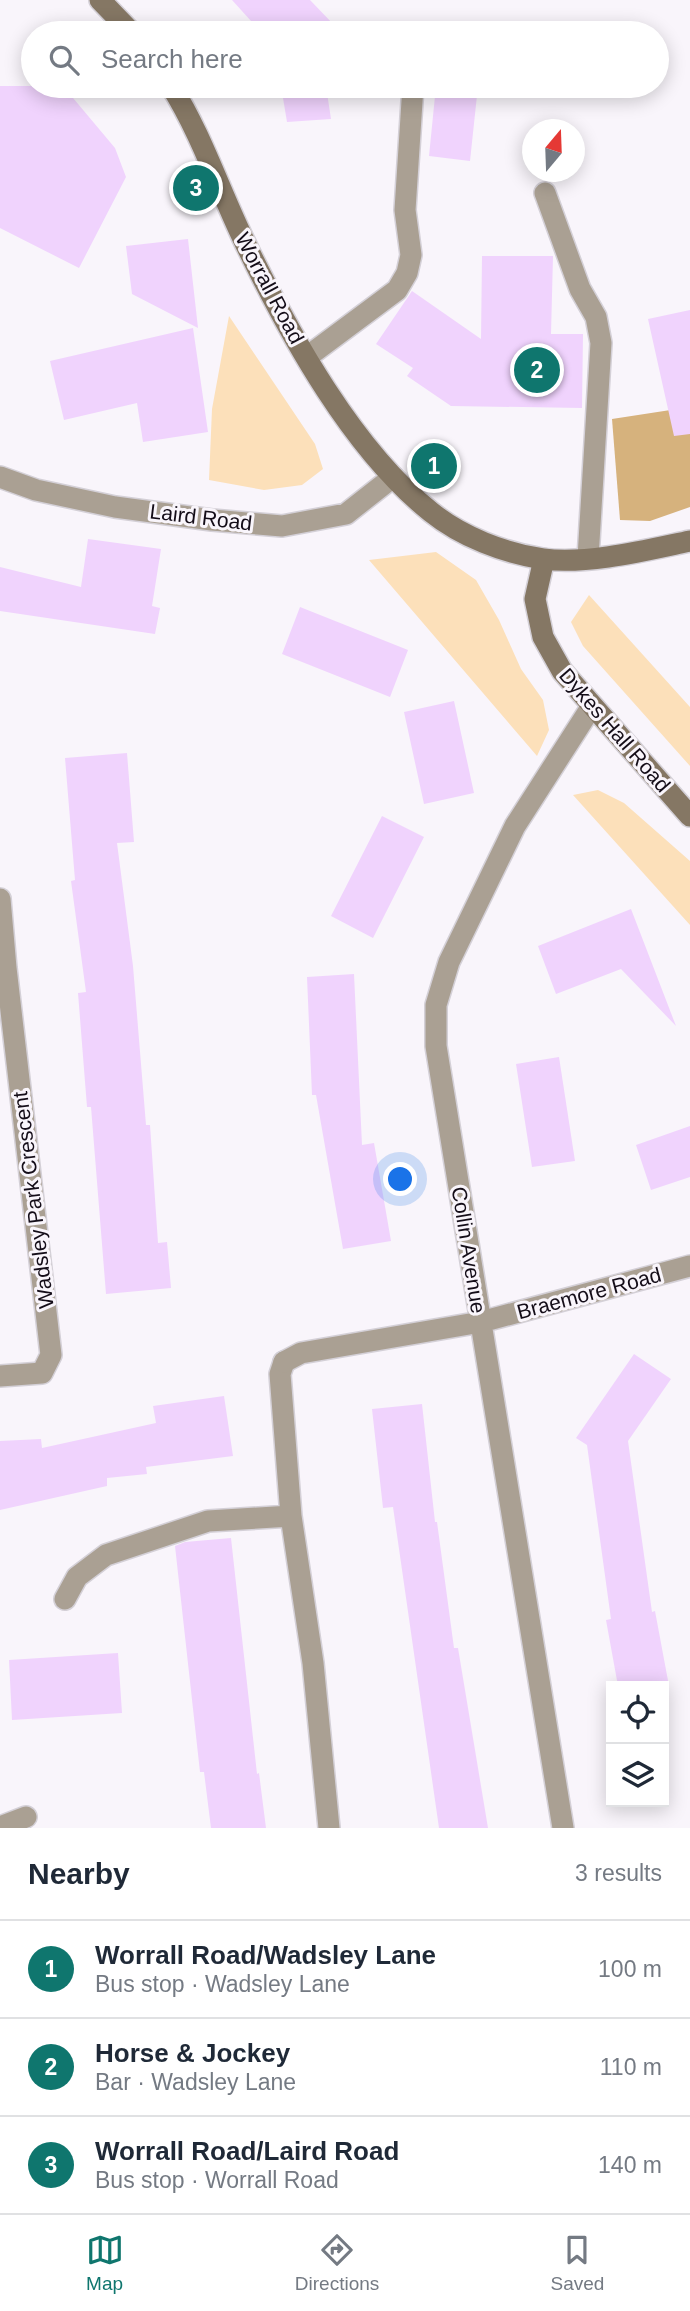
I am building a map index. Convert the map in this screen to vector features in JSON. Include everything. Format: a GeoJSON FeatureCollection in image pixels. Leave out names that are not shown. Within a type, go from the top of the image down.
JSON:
{"type":"FeatureCollection","features":[{"type":"Feature","properties":{"kind":"street"},"geometry":{"type":"LineString","coordinates":[[100,0],[120,21]]}},
{"type":"Feature","properties":{"kind":"street","name":"Worrall Road"},"geometry":{"type":"LineString","coordinates":[[178,98],[187,112],[247,248],[307,357],[348,421],[393,477],[432,513],[468,536],[506,550],[544,559],[589,558],[690,541]]}},
{"type":"Feature","properties":{"kind":"street"},"geometry":{"type":"LineString","coordinates":[[307,357],[397,290],[407,274],[411,255],[405,210],[413,98]]}},
{"type":"Feature","properties":{"kind":"street"},"geometry":{"type":"LineString","coordinates":[[545,193],[580,289],[596,317],[601,344],[589,558]]}},
{"type":"Feature","properties":{"kind":"street","name":"Laird Road"},"geometry":{"type":"LineString","coordinates":[[0,477],[36,490],[115,507],[282,526],[346,514],[393,477]]}},
{"type":"Feature","properties":{"kind":"street","name":"Dykes Hall Road"},"geometry":{"type":"LineString","coordinates":[[544,559],[535,599],[544,636],[562,671],[690,816]]}},
{"type":"Feature","properties":{"kind":"street","name":"Collin Avenue"},"geometry":{"type":"LineString","coordinates":[[563,1828],[436,1046],[436,1005],[449,962],[515,826],[592,706]]}},
{"type":"Feature","properties":{"kind":"street","name":"Wadsley Park Crescent"},"geometry":{"type":"LineString","coordinates":[[0,899],[51,1355],[42,1373],[0,1376]]}},
{"type":"Feature","properties":{"kind":"street","name":"Braemore Road"},"geometry":{"type":"LineString","coordinates":[[291,1516],[280,1374],[284,1362],[301,1353],[481,1322],[690,1266]]}},
{"type":"Feature","properties":{"kind":"street"},"geometry":{"type":"LineString","coordinates":[[65,1599],[76,1577],[106,1555],[208,1521],[291,1516],[313,1663],[329,1828]]}},
{"type":"Feature","properties":{"kind":"street"},"geometry":{"type":"LineString","coordinates":[[0,1827],[26,1817]]}},
{"type":"Feature","properties":{"kind":"shaded area"},"geometry":{"type":"Polygon","coordinates":[[[229,316],[315,444],[323,469],[302,485],[264,490],[209,480],[212,409],[229,316]]]}},
{"type":"Feature","properties":{"kind":"shaded area"},"geometry":{"type":"Polygon","coordinates":[[[690,407],[690,507],[650,521],[620,520],[612,419],[690,407]]]}},
{"type":"Feature","properties":{"kind":"shaded area"},"geometry":{"type":"Polygon","coordinates":[[[436,552],[476,580],[499,620],[521,669],[543,700],[549,730],[537,756],[369,560],[436,552]]]}},
{"type":"Feature","properties":{"kind":"shaded area"},"geometry":{"type":"Polygon","coordinates":[[[589,595],[690,707],[690,766],[583,646],[571,622],[589,595]]]}},
{"type":"Feature","properties":{"kind":"shaded area"},"geometry":{"type":"Polygon","coordinates":[[[598,790],[624,803],[690,861],[690,925],[573,795],[598,790]]]}},
{"type":"Feature","properties":{"kind":"building"},"geometry":{"type":"Polygon","coordinates":[[[232,0],[310,0],[330,21],[251,21],[232,0]]]}},
{"type":"Feature","properties":{"kind":"building"},"geometry":{"type":"Polygon","coordinates":[[[0,86],[21,86],[21,98],[73,98],[115,148],[126,177],[79,268],[0,228],[0,86]]]}},
{"type":"Feature","properties":{"kind":"building"},"geometry":{"type":"Polygon","coordinates":[[[283,98],[328,98],[331,119],[287,122],[283,98]]]}},
{"type":"Feature","properties":{"kind":"building"},"geometry":{"type":"Polygon","coordinates":[[[435,98],[477,98],[470,161],[429,156],[435,98]]]}},
{"type":"Feature","properties":{"kind":"building"},"geometry":{"type":"Polygon","coordinates":[[[188,239],[198,328],[132,294],[126,246],[188,239]]]}},
{"type":"Feature","properties":{"kind":"building"},"geometry":{"type":"Polygon","coordinates":[[[482,256],[553,256],[551,334],[583,334],[582,408],[451,406],[407,376],[413,368],[376,344],[412,291],[481,339],[482,256]]]}},
{"type":"Feature","properties":{"kind":"building"},"geometry":{"type":"Polygon","coordinates":[[[690,310],[690,434],[674,436],[648,319],[690,310]]]}},
{"type":"Feature","properties":{"kind":"building"},"geometry":{"type":"Polygon","coordinates":[[[193,328],[208,432],[143,442],[137,403],[64,420],[50,361],[193,328]]]}},
{"type":"Feature","properties":{"kind":"building"},"geometry":{"type":"Polygon","coordinates":[[[88,539],[161,549],[152,606],[160,608],[155,634],[0,611],[0,567],[81,587],[88,539]]]}},
{"type":"Feature","properties":{"kind":"building"},"geometry":{"type":"Polygon","coordinates":[[[300,607],[408,650],[390,697],[282,654],[300,607]]]}},
{"type":"Feature","properties":{"kind":"building"},"geometry":{"type":"Polygon","coordinates":[[[454,701],[474,793],[424,804],[404,712],[454,701]]]}},
{"type":"Feature","properties":{"kind":"building"},"geometry":{"type":"Polygon","coordinates":[[[127,753],[134,842],[117,843],[133,966],[146,1125],[150,1125],[158,1243],[167,1242],[171,1288],[106,1294],[91,1107],[87,1107],[78,993],[86,992],[71,881],[75,880],[65,758],[127,753]]]}},
{"type":"Feature","properties":{"kind":"building"},"geometry":{"type":"Polygon","coordinates":[[[382,816],[424,837],[373,938],[331,916],[382,816]]]}},
{"type":"Feature","properties":{"kind":"building"},"geometry":{"type":"Polygon","coordinates":[[[631,909],[676,1026],[621,969],[556,994],[538,946],[631,909]]]}},
{"type":"Feature","properties":{"kind":"building"},"geometry":{"type":"Polygon","coordinates":[[[354,974],[362,1145],[374,1143],[391,1241],[343,1249],[316,1095],[312,1095],[307,977],[354,974]]]}},
{"type":"Feature","properties":{"kind":"building"},"geometry":{"type":"Polygon","coordinates":[[[559,1057],[575,1161],[532,1167],[516,1064],[559,1057]]]}},
{"type":"Feature","properties":{"kind":"building"},"geometry":{"type":"Polygon","coordinates":[[[690,1126],[690,1177],[651,1190],[636,1145],[690,1126]]]}},
{"type":"Feature","properties":{"kind":"building"},"geometry":{"type":"Polygon","coordinates":[[[634,1354],[671,1379],[628,1441],[652,1612],[655,1611],[668,1681],[617,1681],[606,1620],[611,1619],[587,1445],[576,1438],[634,1354]]]}},
{"type":"Feature","properties":{"kind":"building"},"geometry":{"type":"Polygon","coordinates":[[[224,1396],[233,1456],[146,1467],[147,1474],[107,1478],[107,1486],[0,1510],[0,1441],[41,1439],[42,1448],[156,1423],[153,1406],[224,1396]]]}},
{"type":"Feature","properties":{"kind":"building"},"geometry":{"type":"Polygon","coordinates":[[[422,1404],[435,1522],[454,1648],[458,1648],[488,1828],[439,1828],[393,1507],[383,1508],[372,1409],[422,1404]]]}},
{"type":"Feature","properties":{"kind":"building"},"geometry":{"type":"Polygon","coordinates":[[[231,1538],[257,1774],[259,1773],[266,1828],[211,1828],[204,1772],[200,1772],[175,1546],[185,1542],[231,1538]]]}},
{"type":"Feature","properties":{"kind":"building"},"geometry":{"type":"Polygon","coordinates":[[[118,1653],[122,1713],[12,1720],[9,1660],[118,1653]]]}},
{"type":"Feature","properties":{"kind":"place","name":"Worrall Road/Laird Road"},"geometry":{"type":"Point","coordinates":[196,188]}},
{"type":"Feature","properties":{"kind":"place","name":"Horse & Jockey"},"geometry":{"type":"Point","coordinates":[537,370]}},
{"type":"Feature","properties":{"kind":"place","name":"Worrall Road/Wadsley Lane"},"geometry":{"type":"Point","coordinates":[434,466]}}]}
